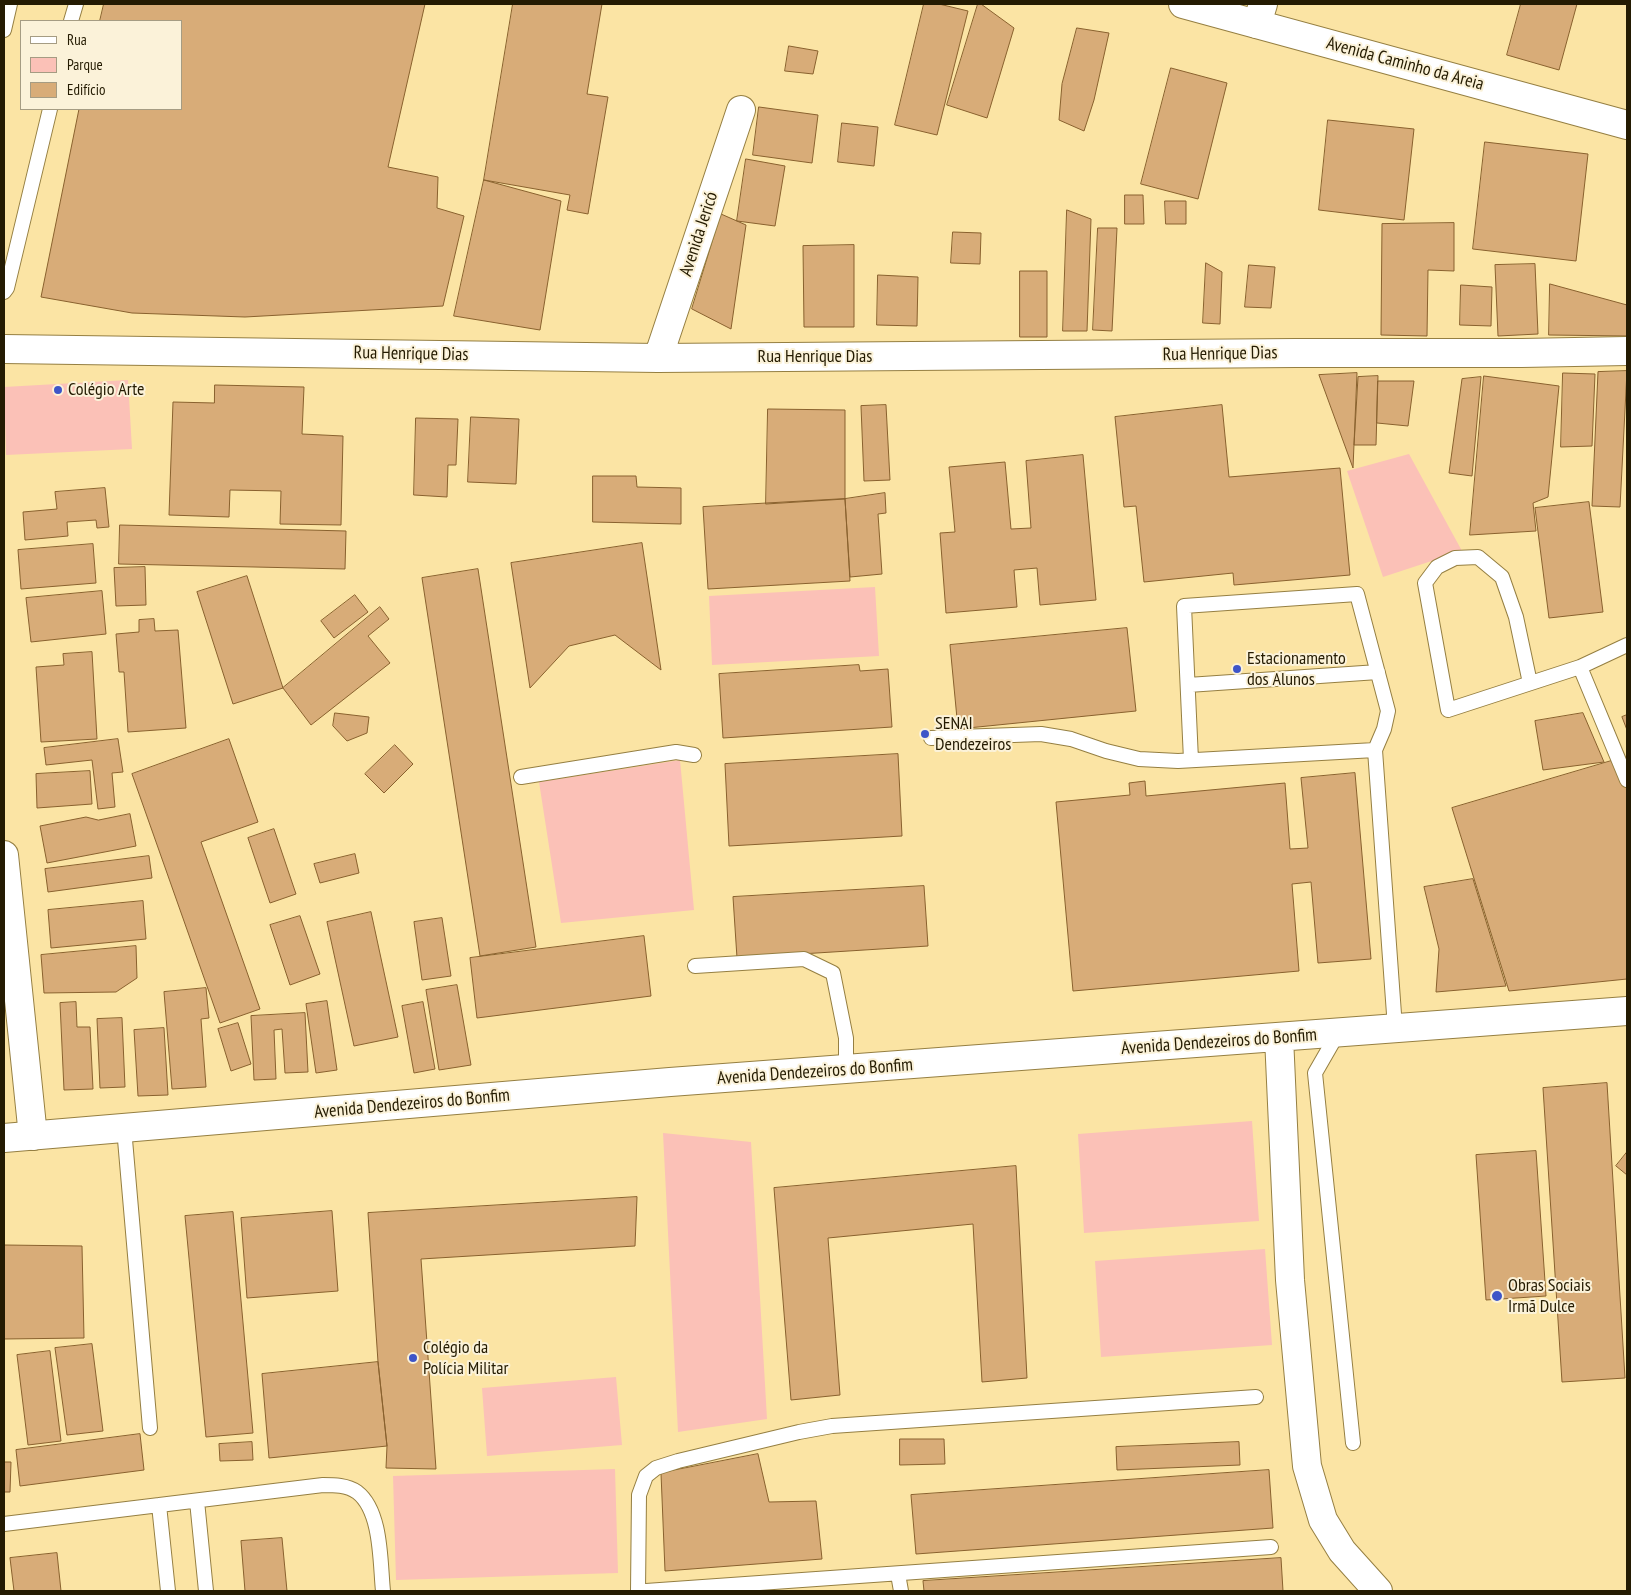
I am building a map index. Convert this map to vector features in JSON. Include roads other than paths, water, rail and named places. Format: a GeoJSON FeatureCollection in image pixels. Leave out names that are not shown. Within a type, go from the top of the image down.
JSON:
{"type":"FeatureCollection","features":[{"type":"Feature","properties":{"kind":"main road","name":"Avenida Caminho da Areia"},"geometry":{"type":"LineString","coordinates":[[1183,4],[1260,14],[1627,124]]}},
{"type":"Feature","properties":{"kind":"main road","name":"Avenida Jericó"},"geometry":{"type":"LineString","coordinates":[[658,358],[741,110]]}},
{"type":"Feature","properties":{"kind":"main road","name":"Rua Henrique Dias"},"geometry":{"type":"LineString","coordinates":[[4,349],[658,358],[1295,353],[1522,354],[1627,351]]}},
{"type":"Feature","properties":{"kind":"main road"},"geometry":{"type":"LineString","coordinates":[[4,865],[33,1136]]}},
{"type":"Feature","properties":{"kind":"main road","name":"Avenida Dendezeiros do Bonfim"},"geometry":{"type":"LineString","coordinates":[[4,1138],[670,1082],[1627,1011]]}},
{"type":"Feature","properties":{"kind":"main road"},"geometry":{"type":"LineString","coordinates":[[1279,1037],[1290,1280],[1307,1466],[1323,1520],[1342,1552],[1378,1591]]}},
{"type":"Feature","properties":{"kind":"lane"},"geometry":{"type":"LineString","coordinates":[[4,30],[10,4]]}},
{"type":"Feature","properties":{"kind":"lane"},"geometry":{"type":"LineString","coordinates":[[71,20],[76,4]]}},
{"type":"Feature","properties":{"kind":"lane"},"geometry":{"type":"LineString","coordinates":[[4,292],[7,288],[50,110]]}},
{"type":"Feature","properties":{"kind":"lane"},"geometry":{"type":"LineString","coordinates":[[1530,683],[1516,617],[1502,577],[1478,557],[1455,558],[1436,567],[1425,584],[1448,710],[1580,667],[1627,645]]}},
{"type":"Feature","properties":{"kind":"lane"},"geometry":{"type":"LineString","coordinates":[[1191,760],[1184,606],[1357,594],[1388,711],[1384,729],[1375,750],[1395,1028]]}},
{"type":"Feature","properties":{"kind":"lane"},"geometry":{"type":"LineString","coordinates":[[1580,667],[1627,780]]}},
{"type":"Feature","properties":{"kind":"lane"},"geometry":{"type":"LineString","coordinates":[[1188,685],[1378,672]]}},
{"type":"Feature","properties":{"kind":"lane"},"geometry":{"type":"LineString","coordinates":[[931,738],[1041,734],[1071,739],[1138,759],[1191,760],[1375,750]]}},
{"type":"Feature","properties":{"kind":"lane"},"geometry":{"type":"LineString","coordinates":[[521,777],[676,752],[694,755]]}},
{"type":"Feature","properties":{"kind":"lane"},"geometry":{"type":"LineString","coordinates":[[695,966],[804,959],[833,973],[846,1038],[846,1069]]}},
{"type":"Feature","properties":{"kind":"lane"},"geometry":{"type":"LineString","coordinates":[[1338,1033],[1315,1073],[1353,1443]]}},
{"type":"Feature","properties":{"kind":"lane"},"geometry":{"type":"LineString","coordinates":[[124,1128],[150,1428]]}},
{"type":"Feature","properties":{"kind":"lane"},"geometry":{"type":"LineString","coordinates":[[638,1591],[639,1496],[646,1476],[656,1468],[678,1460],[832,1426],[1256,1397]]}},
{"type":"Feature","properties":{"kind":"lane"},"geometry":{"type":"LineString","coordinates":[[4,1524],[323,1485],[342,1486],[357,1492],[369,1508],[377,1528],[383,1591]]}},
{"type":"Feature","properties":{"kind":"lane"},"geometry":{"type":"LineString","coordinates":[[197,1501],[206,1591]]}},
{"type":"Feature","properties":{"kind":"lane"},"geometry":{"type":"LineString","coordinates":[[159,1505],[168,1591]]}},
{"type":"Feature","properties":{"kind":"lane"},"geometry":{"type":"LineString","coordinates":[[646,1591],[1272,1547]]}},
{"type":"Feature","properties":{"kind":"lane"},"geometry":{"type":"LineString","coordinates":[[898,1574],[901,1591]]}},
{"type":"Feature","properties":{"kind":"place","name":"Colégio Arte"},"geometry":{"type":"Point","coordinates":[58,390]}},
{"type":"Feature","properties":{"kind":"place","name":"Estacionamento dos Alunos"},"geometry":{"type":"Point","coordinates":[1237,669]}},
{"type":"Feature","properties":{"kind":"place","name":"SENAI Dendezeiros"},"geometry":{"type":"Point","coordinates":[925,734]}},
{"type":"Feature","properties":{"kind":"place","name":"Obras Sociais Irmã Dulce"},"geometry":{"type":"Point","coordinates":[1497,1296]}},
{"type":"Feature","properties":{"kind":"place","name":"Colégio da Polícia Militar"},"geometry":{"type":"Point","coordinates":[413,1358]}}]}
